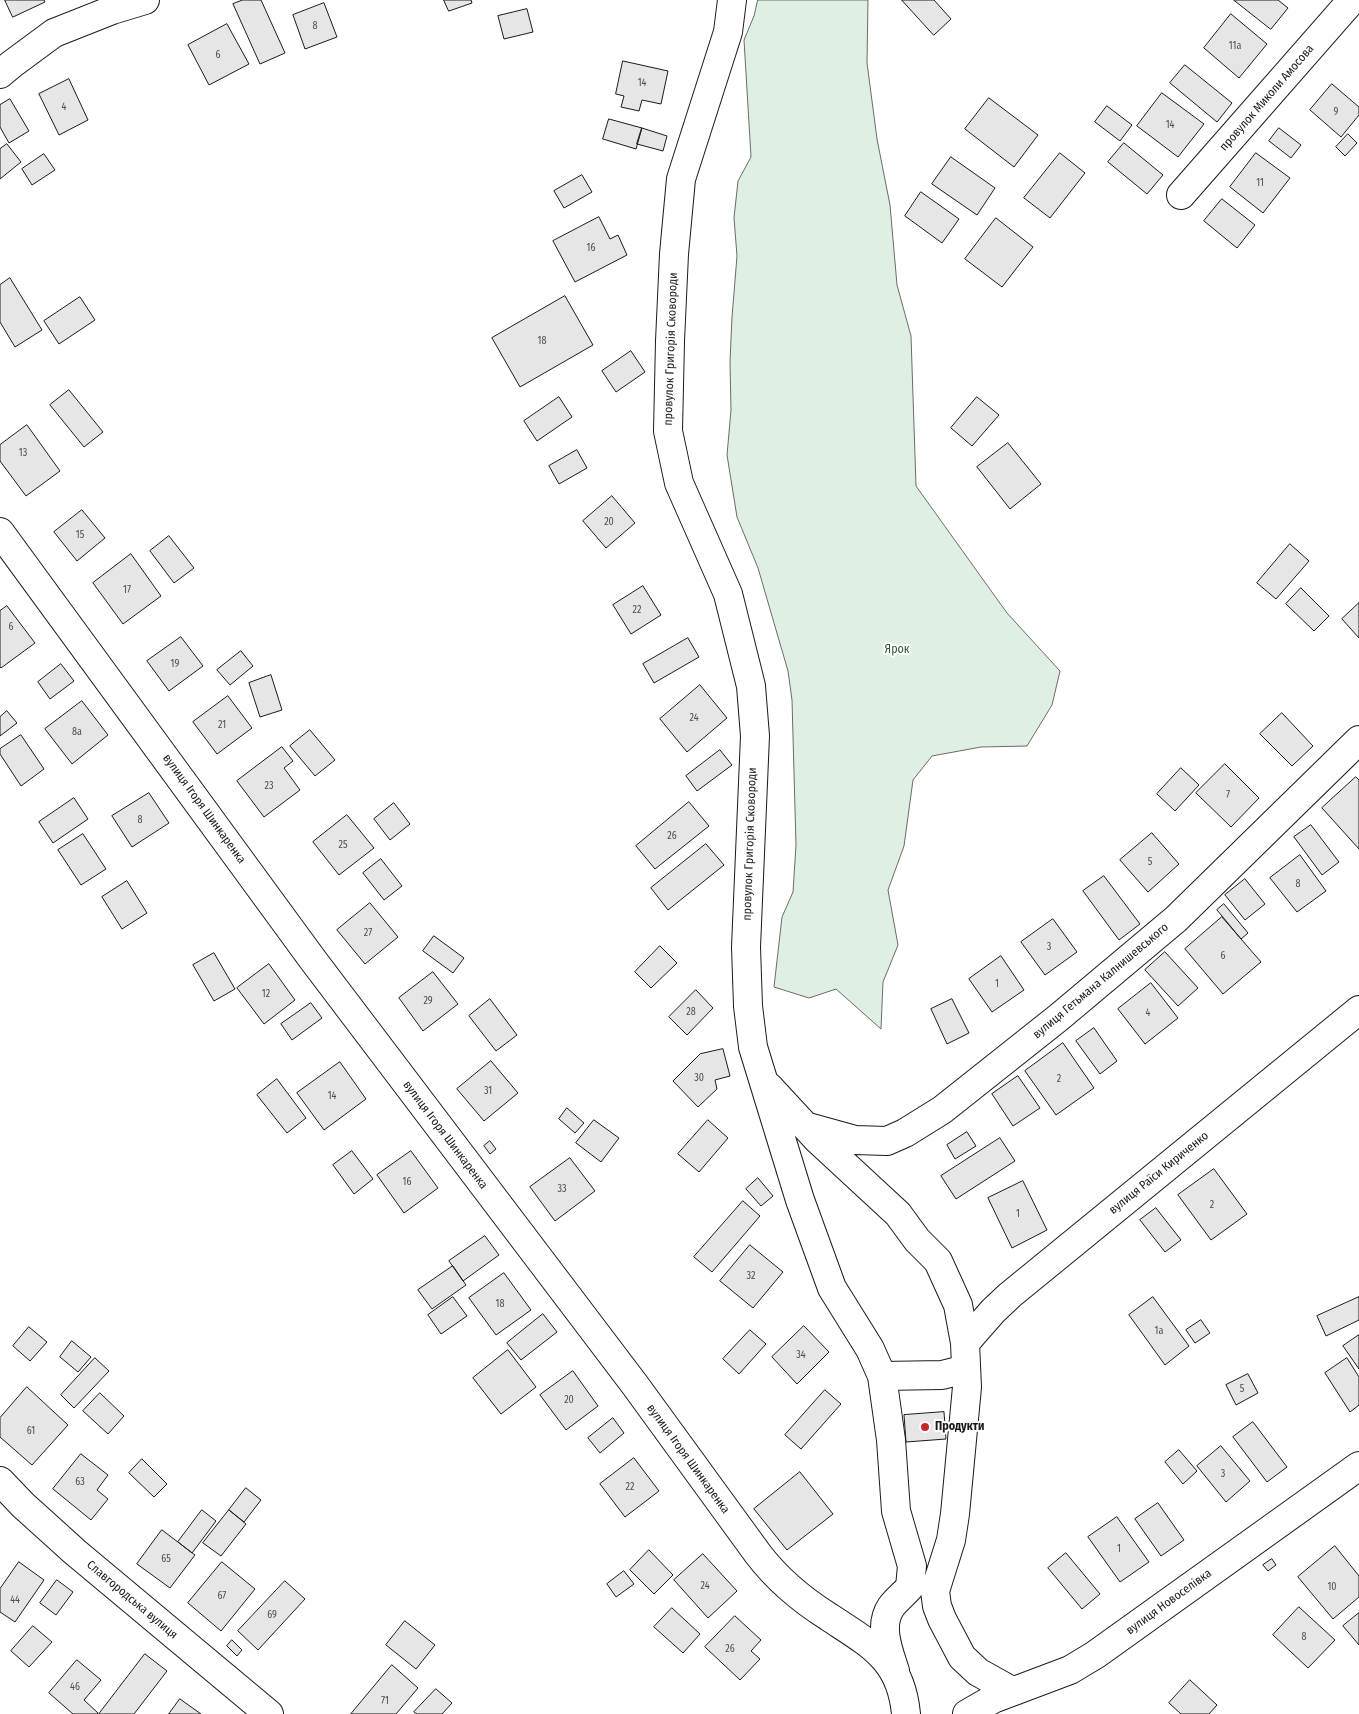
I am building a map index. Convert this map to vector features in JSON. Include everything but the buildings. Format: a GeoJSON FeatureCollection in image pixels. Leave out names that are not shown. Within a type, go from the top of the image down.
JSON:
{"type":"FeatureCollection","features":[{"type":"Feature","properties":{"kind":"street"},"geometry":{"type":"LineString","coordinates":[[0,74],[54,33],[112,10],[145,0]]}},
{"type":"Feature","properties":{"kind":"street","name":"провулок Григорія Сковороди"},"geometry":{"type":"LineString","coordinates":[[732,0],[728,32],[681,179],[674,254],[668,431],[679,482],[728,594],[751,686],[755,736],[746,947],[748,1006],[753,1047],[800,1200],[832,1288],[870,1349],[882,1376],[891,1440],[896,1511],[912,1566],[910,1587],[890,1608],[885,1624],[885,1637],[895,1671]]}},
{"type":"Feature","properties":{"kind":"street","name":"провулок Миколи Амосова"},"geometry":{"type":"LineString","coordinates":[[1181,195],[1352,0]]}},
{"type":"Feature","properties":{"kind":"street","name":"вулиця Ігоря Шинкаренка"},"geometry":{"type":"LineString","coordinates":[[0,532],[314,960],[635,1385],[771,1571],[814,1607],[861,1637],[878,1651],[895,1671],[901,1688],[906,1714]]}},
{"type":"Feature","properties":{"kind":"street","name":"вулиця Гетьмана Калнишевського"},"geometry":{"type":"LineString","coordinates":[[804,1126],[855,1140],[887,1141],[905,1133],[942,1110],[1058,1018],[1176,919],[1359,740]]}},
{"type":"Feature","properties":{"kind":"street","name":"вулиця Раїси Кириченко"},"geometry":{"type":"LineString","coordinates":[[966,1356],[993,1311],[1359,1010]]}},
{"type":"Feature","properties":{"kind":"street"},"geometry":{"type":"LineString","coordinates":[[763,1080],[804,1126],[898,1214],[917,1240],[938,1261],[958,1306],[966,1356],[967,1387],[951,1540],[935,1591]]}},
{"type":"Feature","properties":{"kind":"street"},"geometry":{"type":"LineString","coordinates":[[882,1376],[942,1374],[966,1356]]}},
{"type":"Feature","properties":{"kind":"street","name":"вулиця Новоселівка"},"geometry":{"type":"LineString","coordinates":[[967,1714],[993,1699],[1070,1670],[1095,1655],[1359,1466]]}},
{"type":"Feature","properties":{"kind":"street","name":"Славгородська вулиця"},"geometry":{"type":"LineString","coordinates":[[0,1481],[23,1505],[76,1552],[268,1714]]}},
{"type":"Feature","properties":{"kind":"street"},"geometry":{"type":"LineString","coordinates":[[905,1542],[935,1591],[937,1606],[942,1620],[962,1657],[978,1672],[1012,1691]]}},
{"type":"Feature","properties":{"kind":"green space","name":"Ярок"},"geometry":{"type":"Polygon","coordinates":[[[758,0],[868,0],[867,63],[877,139],[890,205],[897,285],[911,336],[916,486],[1007,613],[1060,671],[1052,705],[1027,746],[981,747],[932,756],[913,780],[904,846],[888,890],[898,945],[883,982],[881,1029],[836,989],[809,998],[774,987],[782,917],[793,892],[796,845],[792,700],[788,671],[758,568],[737,517],[727,455],[731,410],[730,362],[732,317],[737,256],[734,218],[738,181],[751,157],[744,40],[754,16],[758,0]]]}},
{"type":"Feature","properties":{"kind":"place","name":"Продукти"},"geometry":{"type":"Point","coordinates":[925,1427]}}]}
